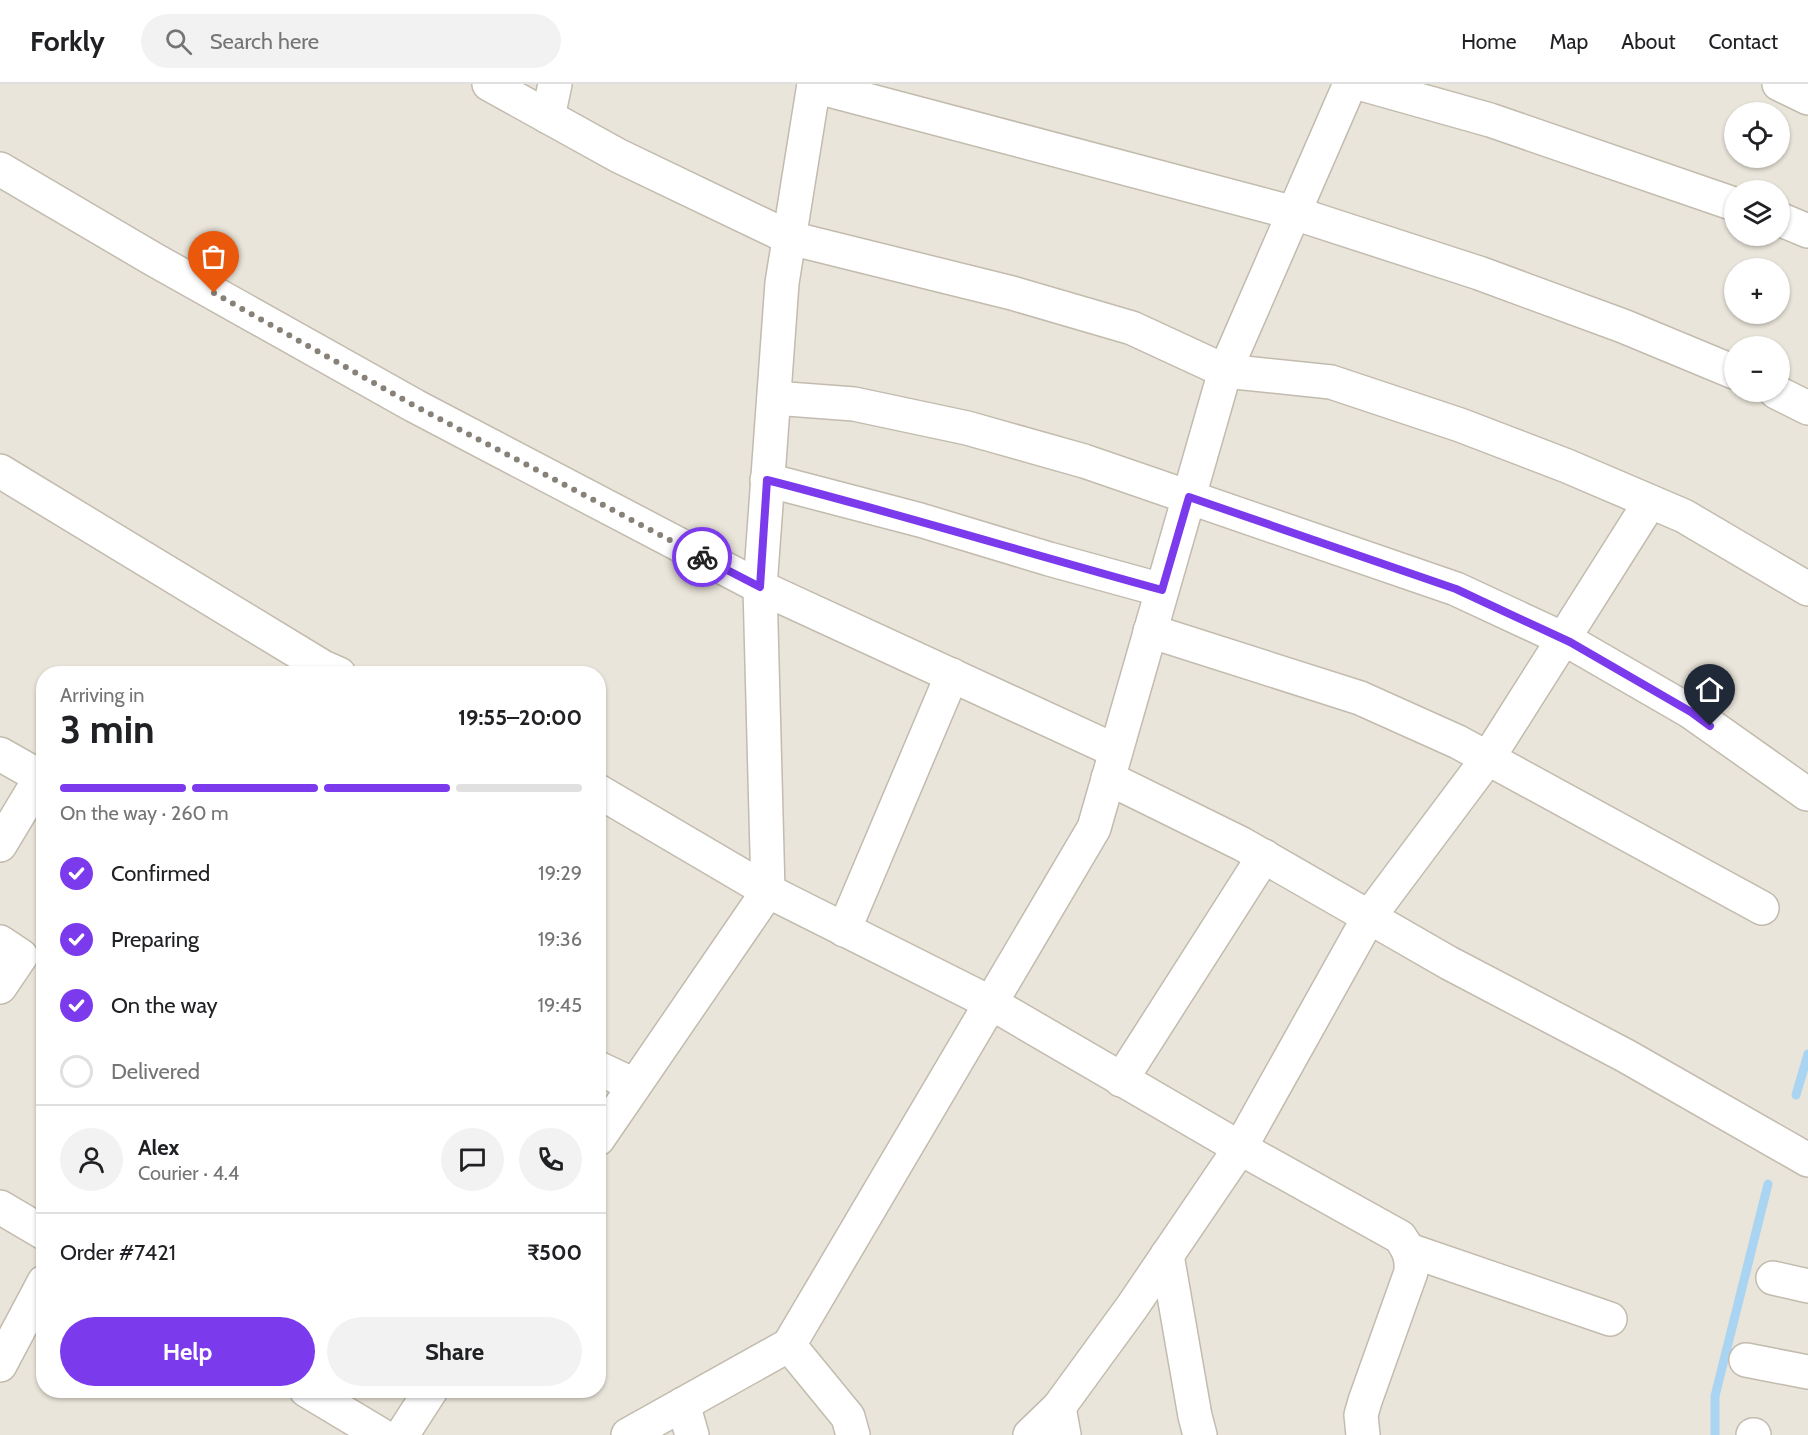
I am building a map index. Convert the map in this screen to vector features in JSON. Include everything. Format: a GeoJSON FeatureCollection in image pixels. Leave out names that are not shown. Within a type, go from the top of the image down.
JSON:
{"type":"FeatureCollection","features":[{"type":"Feature","properties":{"kind":"street"},"geometry":{"type":"LineString","coordinates":[[489,84],[619,156],[790,238],[1012,293],[1132,328],[1225,371],[1331,382],[1460,425],[1567,466],[1684,516],[1808,589]]}},
{"type":"Feature","properties":{"kind":"street"},"geometry":{"type":"LineString","coordinates":[[548,117],[555,84]]}},
{"type":"Feature","properties":{"kind":"street"},"geometry":{"type":"LineString","coordinates":[[628,1435],[789,1345],[1094,828],[1225,371],[1350,84]]}},
{"type":"Feature","properties":{"kind":"street"},"geometry":{"type":"LineString","coordinates":[[1362,84],[1490,120],[1724,201]]}},
{"type":"Feature","properties":{"kind":"street"},"geometry":{"type":"LineString","coordinates":[[1779,84],[1808,98]]}},
{"type":"Feature","properties":{"kind":"street"},"geometry":{"type":"LineString","coordinates":[[606,1127],[768,891],[760,587],[782,283],[814,85],[1294,213],[1479,273],[1623,326],[1724,368]]}},
{"type":"Feature","properties":{"kind":"street"},"geometry":{"type":"LineString","coordinates":[[0,169],[164,265],[415,406],[760,587],[952,675],[1112,765],[1449,963],[1626,1056],[1808,1160]]}},
{"type":"Feature","properties":{"kind":"street"},"geometry":{"type":"LineString","coordinates":[[1790,224],[1808,231]]}},
{"type":"Feature","properties":{"kind":"street"},"geometry":{"type":"LineString","coordinates":[[774,398],[854,404],[967,428],[1084,461],[1456,589],[1564,639],[1691,712],[1807,794]]}},
{"type":"Feature","properties":{"kind":"street"},"geometry":{"type":"LineString","coordinates":[[1790,399],[1808,408]]}},
{"type":"Feature","properties":{"kind":"street"},"geometry":{"type":"LineString","coordinates":[[0,471],[323,666]]}},
{"type":"Feature","properties":{"kind":"street"},"geometry":{"type":"LineString","coordinates":[[767,480],[920,520],[1162,590]]}},
{"type":"Feature","properties":{"kind":"street"},"geometry":{"type":"LineString","coordinates":[[1030,1435],[1061,1421],[1167,1255],[1240,1148],[1369,917],[1488,758],[1650,502]]}},
{"type":"Feature","properties":{"kind":"street"},"geometry":{"type":"LineString","coordinates":[[1150,631],[1360,698],[1458,742],[1762,908]]}},
{"type":"Feature","properties":{"kind":"street"},"geometry":{"type":"LineString","coordinates":[[844,930],[952,675]]}},
{"type":"Feature","properties":{"kind":"street"},"geometry":{"type":"LineString","coordinates":[[0,754],[36,775]]}},
{"type":"Feature","properties":{"kind":"street"},"geometry":{"type":"LineString","coordinates":[[0,845],[36,788]]}},
{"type":"Feature","properties":{"kind":"street"},"geometry":{"type":"LineString","coordinates":[[606,796],[768,891],[991,1004],[1240,1148],[1400,1237],[1412,1259],[1411,1272],[1365,1401],[1361,1415],[1363,1435]]}},
{"type":"Feature","properties":{"kind":"street"},"geometry":{"type":"LineString","coordinates":[[1121,1080],[1264,856]]}},
{"type":"Feature","properties":{"kind":"street"},"geometry":{"type":"LineString","coordinates":[[0,987],[22,957]]}},
{"type":"Feature","properties":{"kind":"street"},"geometry":{"type":"LineString","coordinates":[[606,1072],[634,1085]]}},
{"type":"Feature","properties":{"kind":"street"},"geometry":{"type":"LineString","coordinates":[[0,1207],[36,1228]]}},
{"type":"Feature","properties":{"kind":"street"},"geometry":{"type":"LineString","coordinates":[[1409,1250],[1610,1319]]}},
{"type":"Feature","properties":{"kind":"street"},"geometry":{"type":"LineString","coordinates":[[1167,1255],[1200,1435]]}},
{"type":"Feature","properties":{"kind":"street"},"geometry":{"type":"LineString","coordinates":[[1773,1278],[1808,1286]]}},
{"type":"Feature","properties":{"kind":"street"},"geometry":{"type":"LineString","coordinates":[[0,1365],[36,1297]]}},
{"type":"Feature","properties":{"kind":"street"},"geometry":{"type":"LineString","coordinates":[[789,1345],[848,1417],[853,1435]]}},
{"type":"Feature","properties":{"kind":"street"},"geometry":{"type":"LineString","coordinates":[[1746,1360],[1808,1372]]}},
{"type":"Feature","properties":{"kind":"street"},"geometry":{"type":"LineString","coordinates":[[319,1398],[381,1435]]}},
{"type":"Feature","properties":{"kind":"street"},"geometry":{"type":"LineString","coordinates":[[402,1435],[426,1398]]}},
{"type":"Feature","properties":{"kind":"street"},"geometry":{"type":"LineString","coordinates":[[683,1404],[692,1435]]}},
{"type":"Feature","properties":{"kind":"shaded area"},"geometry":{"type":"Polygon","coordinates":[[[0,84],[1808,84],[1808,1435],[0,1435],[0,84]]]}},
{"type":"Feature","properties":{"kind":"waterway"},"geometry":{"type":"LineString","coordinates":[[1796,1095],[1808,1054]]}},
{"type":"Feature","properties":{"kind":"waterway"},"geometry":{"type":"LineString","coordinates":[[1715,1435],[1715,1396],[1768,1184]]}},
{"type":"Feature","properties":{"kind":"way so far"},"geometry":{"type":"LineString","coordinates":[[214,293],[415,406],[702,557]]}},
{"type":"Feature","properties":{"kind":"route"},"geometry":{"type":"LineString","coordinates":[[702,557],[760,587],[767,480],[920,520],[1162,590],[1189,497],[1456,589],[1570,642],[1691,712],[1710,726]]}}]}
